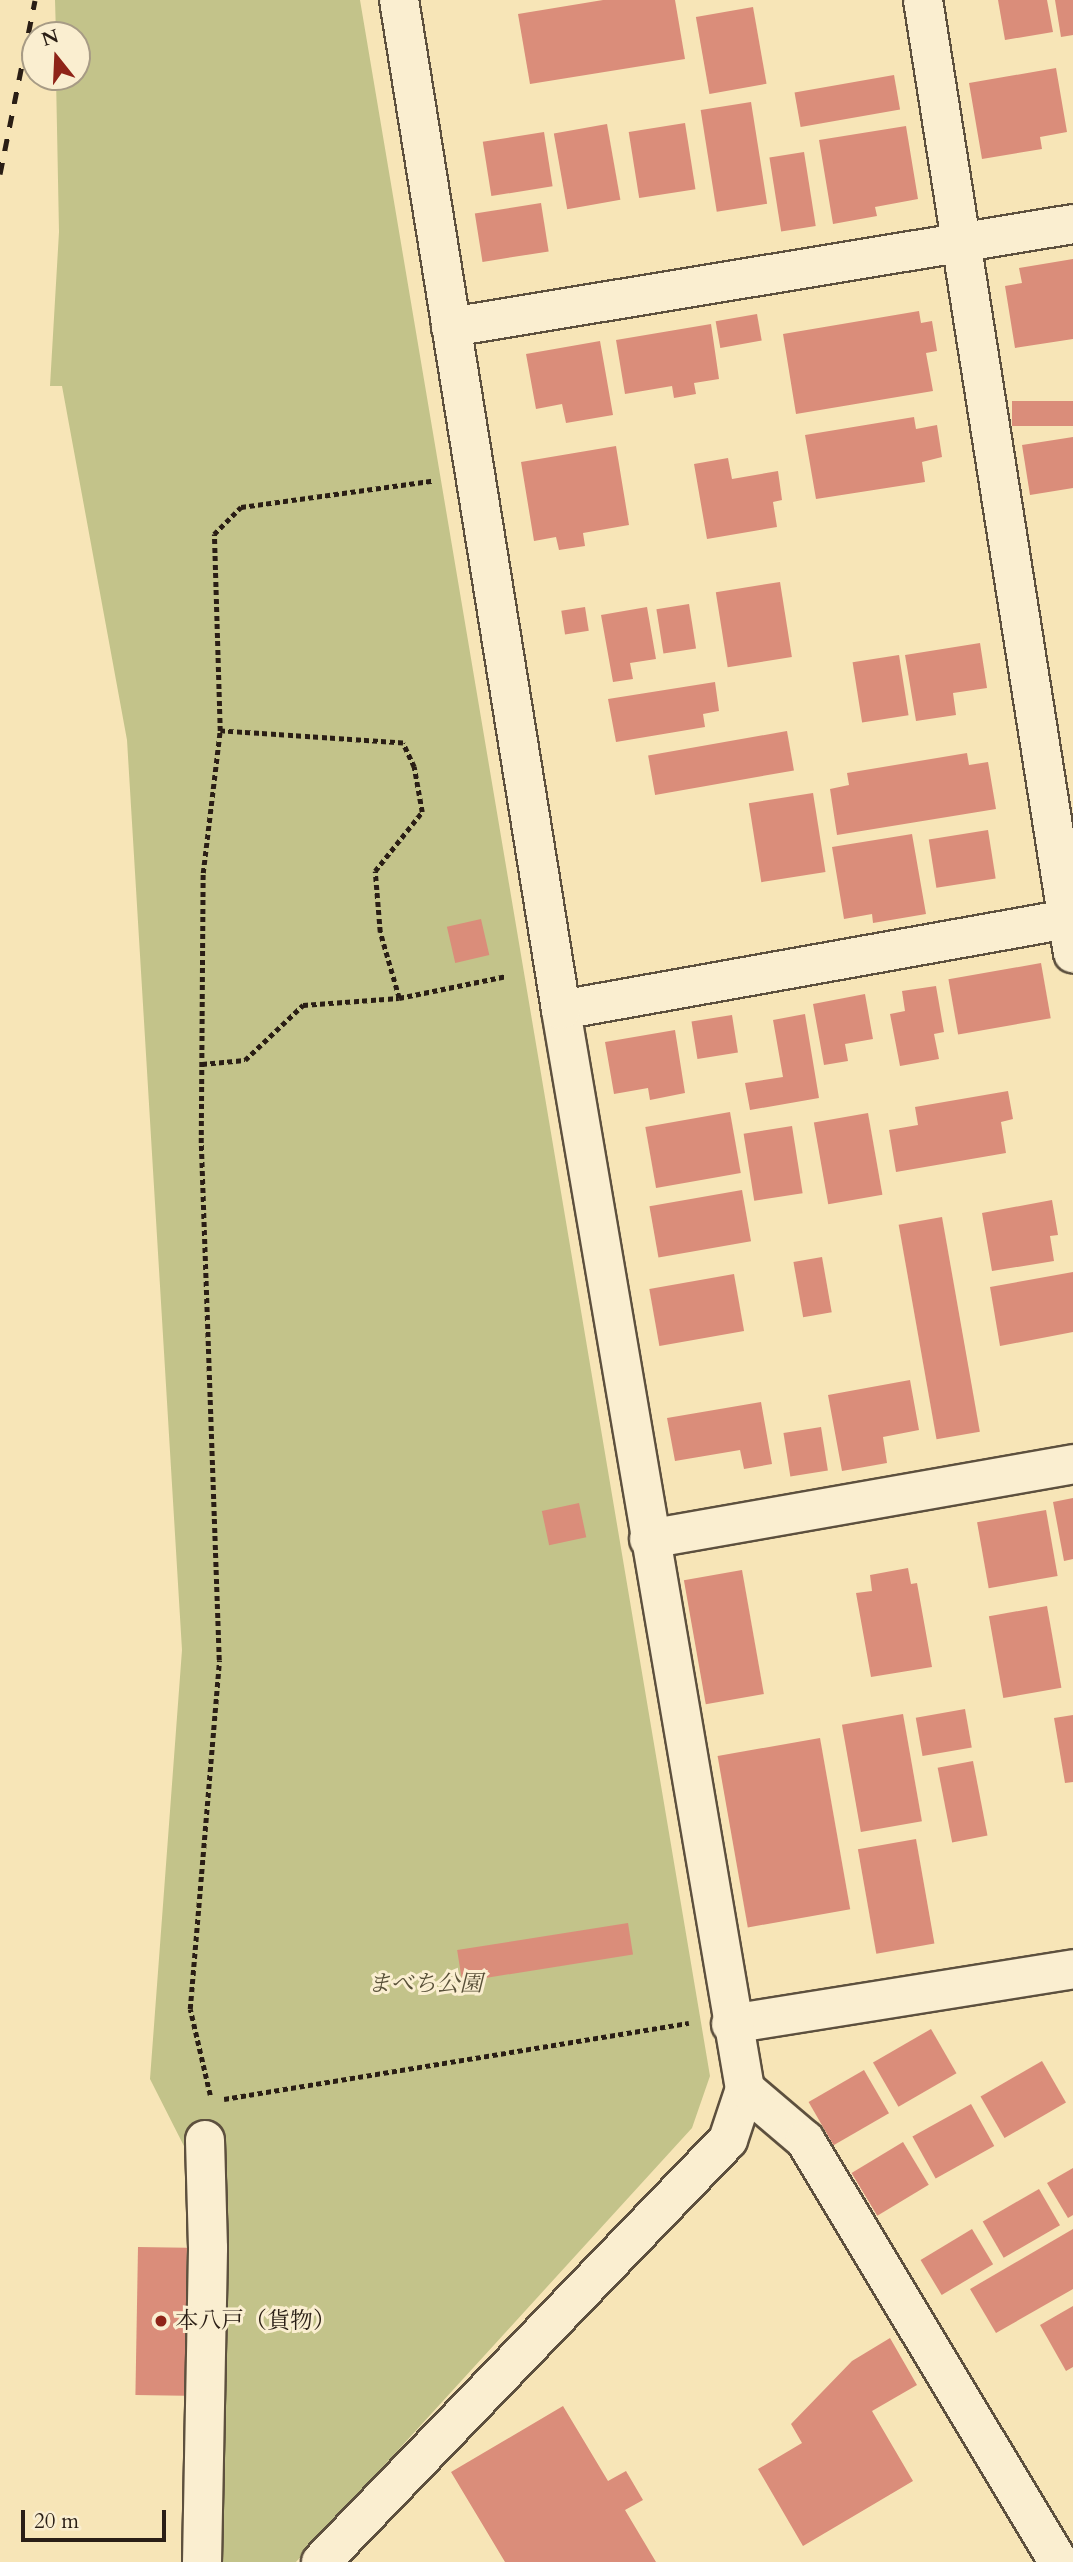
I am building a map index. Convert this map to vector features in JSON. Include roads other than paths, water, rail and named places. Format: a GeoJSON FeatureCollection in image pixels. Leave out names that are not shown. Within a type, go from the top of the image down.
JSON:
{"type":"FeatureCollection","features":[{"type":"Feature","properties":{"kind":"street"},"geometry":{"type":"LineString","coordinates":[[321,2562],[728,2140],[745,2089],[649,1539],[561,1010],[399,0]]}},
{"type":"Feature","properties":{"kind":"street"},"geometry":{"type":"LineString","coordinates":[[561,1010],[1071,930],[923,0]]}},
{"type":"Feature","properties":{"kind":"street"},"geometry":{"type":"LineString","coordinates":[[451,327],[1073,224]]}},
{"type":"Feature","properties":{"kind":"street"},"geometry":{"type":"LineString","coordinates":[[649,1539],[1073,1464]]}},
{"type":"Feature","properties":{"kind":"street"},"geometry":{"type":"LineString","coordinates":[[732,2024],[1073,1969]]}},
{"type":"Feature","properties":{"kind":"street"},"geometry":{"type":"LineString","coordinates":[[745,2089],[805,2140],[1059,2562]]}},
{"type":"Feature","properties":{"kind":"street"},"geometry":{"type":"LineString","coordinates":[[202,2562],[208,2248],[205,2140]]}},
{"type":"Feature","properties":{"kind":"railway"},"geometry":{"type":"LineString","coordinates":[[0,174],[35,0]]}},
{"type":"Feature","properties":{"kind":"place","name":"本八戸（貨物）"},"geometry":{"type":"Point","coordinates":[161,2321]}},
{"type":"Feature","properties":{"kind":"park label","name":"まべち公園"},"geometry":{"type":"Point","coordinates":[425,1984]}}]}
